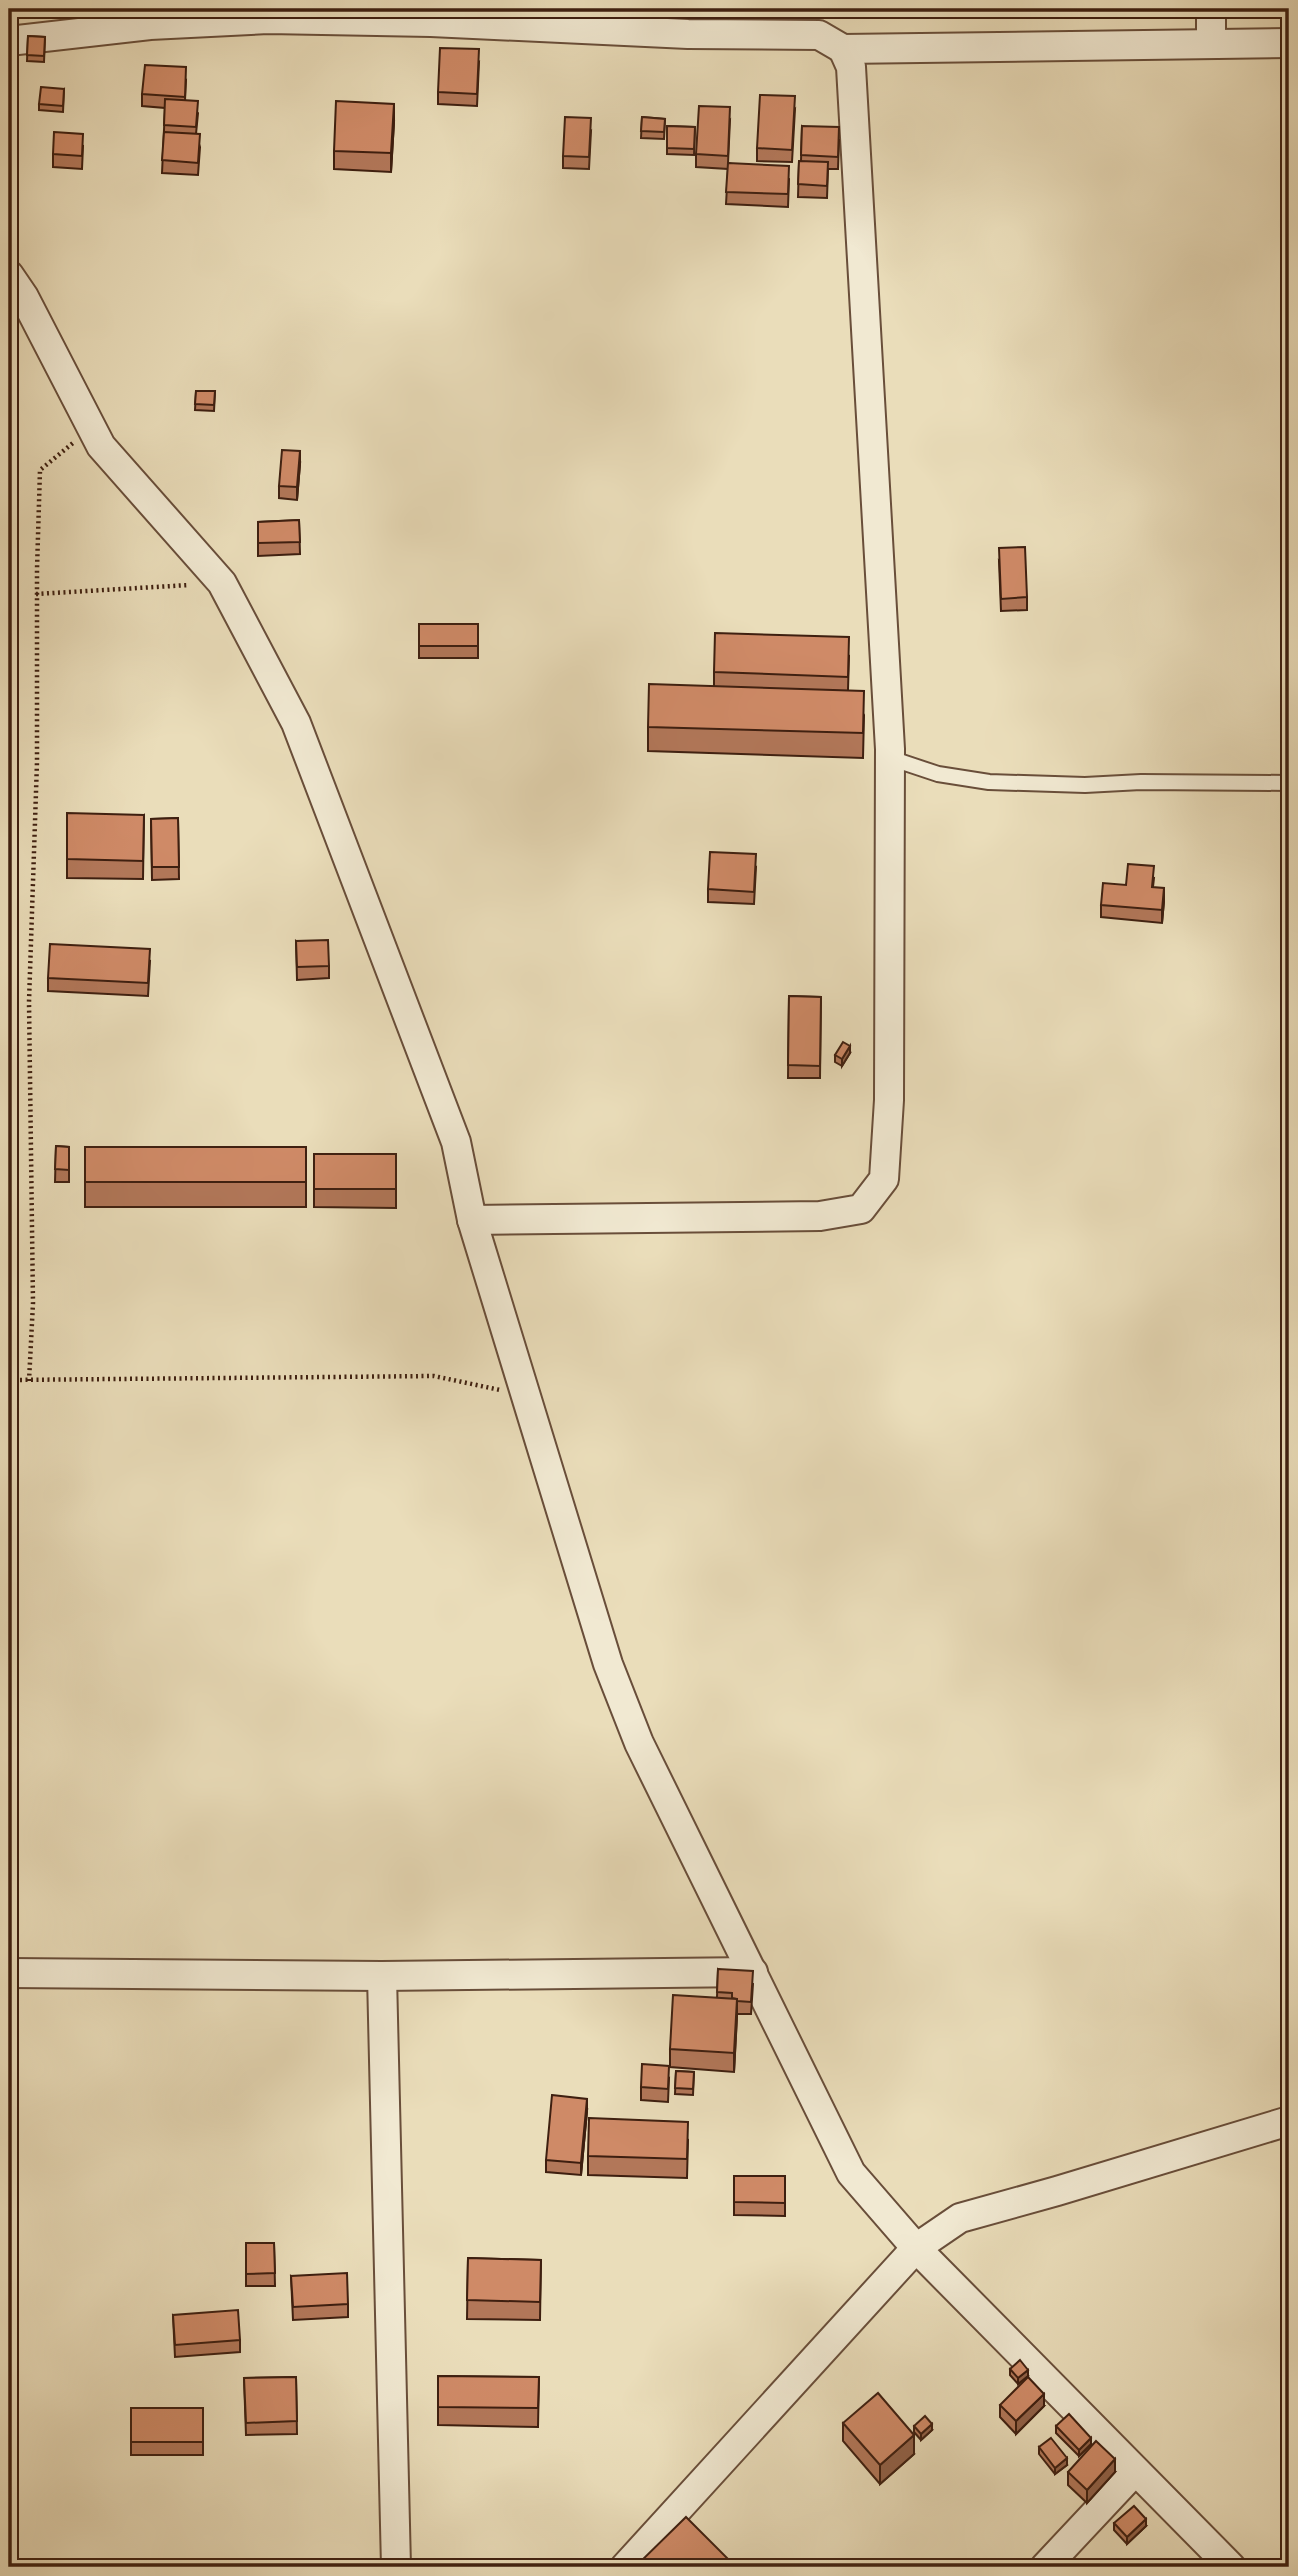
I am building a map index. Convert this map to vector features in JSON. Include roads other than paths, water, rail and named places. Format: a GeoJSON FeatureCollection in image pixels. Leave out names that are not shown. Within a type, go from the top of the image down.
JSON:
{"type":"FeatureCollection","features":[{"type":"Feature","properties":{"kind":"street"},"geometry":{"type":"LineString","coordinates":[[1211,9],[1211,44]]}},
{"type":"Feature","properties":{"kind":"street"},"geometry":{"type":"LineString","coordinates":[[9,41],[150,25],[268,19],[304,14],[431,22],[591,19],[688,34],[819,35],[844,50],[1289,43]]}},
{"type":"Feature","properties":{"kind":"street"},"geometry":{"type":"LineString","coordinates":[[472,1220],[820,1216],[861,1209],[884,1179],[889,1100],[890,758],[851,67],[844,50]]}},
{"type":"Feature","properties":{"kind":"street"},"geometry":{"type":"LineString","coordinates":[[9,275],[24,297],[101,446],[222,583],[296,723],[456,1142],[472,1220],[612,1675],[639,1743],[851,2173],[916,2248],[1231,2567]]}},
{"type":"Feature","properties":{"kind":"street"},"geometry":{"type":"LineString","coordinates":[[9,1973],[382,1976],[753,1972]]}},
{"type":"Feature","properties":{"kind":"street"},"geometry":{"type":"LineString","coordinates":[[382,1976],[396,2567]]}},
{"type":"Feature","properties":{"kind":"street"},"geometry":{"type":"LineString","coordinates":[[625,2567],[916,2248],[960,2218],[1057,2192],[1289,2120]]}},
{"type":"Feature","properties":{"kind":"street"},"geometry":{"type":"LineString","coordinates":[[1045,2567],[1135,2471]]}},
{"type":"Feature","properties":{"kind":"lane"},"geometry":{"type":"LineString","coordinates":[[890,758],[938,774],[989,782],[1085,785],[1141,782],[1289,783]]}}]}
